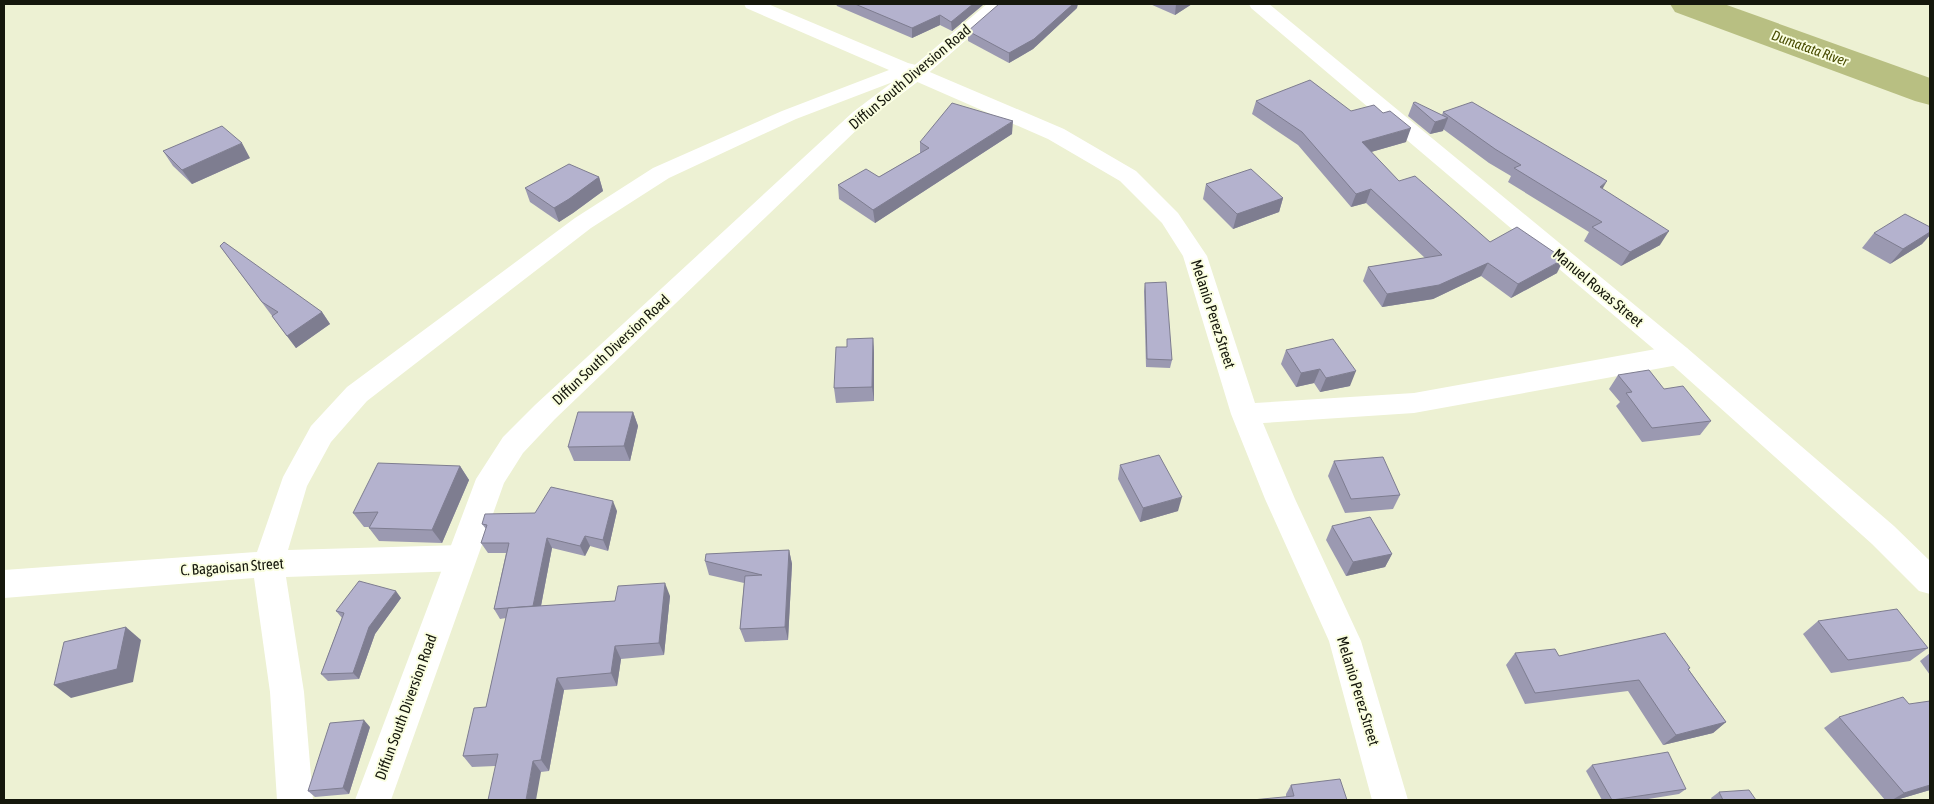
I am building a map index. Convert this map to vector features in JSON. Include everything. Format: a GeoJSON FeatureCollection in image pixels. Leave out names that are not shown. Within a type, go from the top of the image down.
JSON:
{"type":"FeatureCollection","features":[{"type":"Feature","properties":{"kind":"street","name":"Melanio Perez Street"},"geometry":{"type":"LineString","coordinates":[[753,4],[913,71],[1056,134],[1128,176],[1170,218],[1195,256],[1245,414],[1280,499],[1345,641],[1390,800]]}},
{"type":"Feature","properties":{"kind":"street","name":"Diffun South Diversion Road"},"geometry":{"type":"LineString","coordinates":[[372,800],[461,558],[492,480],[513,445],[545,412],[860,116],[913,71],[998,4]]}},
{"type":"Feature","properties":{"kind":"street","name":"Manuel Roxas Street"},"geometry":{"type":"LineString","coordinates":[[1258,4],[1678,355],[1883,535],[1930,581]]}},
{"type":"Feature","properties":{"kind":"street"},"geometry":{"type":"LineString","coordinates":[[295,800],[287,692],[268,564],[293,485],[322,434],[357,394],[583,224],[661,173],[789,115],[913,71]]}},
{"type":"Feature","properties":{"kind":"street"},"geometry":{"type":"LineString","coordinates":[[1245,414],[1414,403],[1678,355]]}},
{"type":"Feature","properties":{"kind":"street","name":"C. Bagaoisan Street"},"geometry":{"type":"LineString","coordinates":[[4,584],[268,564],[461,558]]}},
{"type":"Feature","properties":{"kind":"building"},"geometry":{"type":"Polygon","coordinates":[[[855,4],[973,4],[951,22],[940,15],[912,28],[855,4]]]}},
{"type":"Feature","properties":{"kind":"building"},"geometry":{"type":"Polygon","coordinates":[[[999,4],[1073,4],[1034,39],[1009,53],[968,31],[999,4]]]}},
{"type":"Feature","properties":{"kind":"building"},"geometry":{"type":"Polygon","coordinates":[[[1310,80],[1351,111],[1374,105],[1383,113],[1390,111],[1411,128],[1362,142],[1399,181],[1415,176],[1490,242],[1517,227],[1564,259],[1518,284],[1488,263],[1439,285],[1387,294],[1368,267],[1442,255],[1371,189],[1356,194],[1302,132],[1256,101],[1310,80]]]}},
{"type":"Feature","properties":{"kind":"building"},"geometry":{"type":"Polygon","coordinates":[[[1415,102],[1448,118],[1435,122],[1413,103],[1415,102]]]}},
{"type":"Feature","properties":{"kind":"building"},"geometry":{"type":"Polygon","coordinates":[[[1472,102],[1607,181],[1600,187],[1669,231],[1630,252],[1592,227],[1602,222],[1514,168],[1521,165],[1443,112],[1472,102]]]}},
{"type":"Feature","properties":{"kind":"building"},"geometry":{"type":"Polygon","coordinates":[[[952,103],[1013,121],[873,210],[838,185],[866,169],[879,177],[929,148],[920,142],[952,103]]]}},
{"type":"Feature","properties":{"kind":"building"},"geometry":{"type":"Polygon","coordinates":[[[222,126],[242,143],[182,170],[163,151],[222,126]]]}},
{"type":"Feature","properties":{"kind":"building"},"geometry":{"type":"Polygon","coordinates":[[[569,164],[599,177],[554,208],[525,188],[569,164]]]}},
{"type":"Feature","properties":{"kind":"building"},"geometry":{"type":"Polygon","coordinates":[[[1251,169],[1283,198],[1237,214],[1206,184],[1251,169]]]}},
{"type":"Feature","properties":{"kind":"building"},"geometry":{"type":"Polygon","coordinates":[[[1905,214],[1930,227],[1930,232],[1903,249],[1874,233],[1905,214]]]}},
{"type":"Feature","properties":{"kind":"building"},"geometry":{"type":"Polygon","coordinates":[[[224,242],[322,312],[287,336],[272,316],[278,312],[262,302],[220,246],[224,242]]]}},
{"type":"Feature","properties":{"kind":"building"},"geometry":{"type":"Polygon","coordinates":[[[1166,282],[1172,360],[1147,359],[1145,283],[1166,282]]]}},
{"type":"Feature","properties":{"kind":"building"},"geometry":{"type":"Polygon","coordinates":[[[873,338],[872,387],[834,388],[836,347],[847,347],[847,339],[873,338]]]}},
{"type":"Feature","properties":{"kind":"building"},"geometry":{"type":"Polygon","coordinates":[[[1333,339],[1356,371],[1326,378],[1320,369],[1301,373],[1286,350],[1333,339]]]}},
{"type":"Feature","properties":{"kind":"building"},"geometry":{"type":"Polygon","coordinates":[[[1649,370],[1664,389],[1683,386],[1711,421],[1652,428],[1626,393],[1632,392],[1618,375],[1649,370]]]}},
{"type":"Feature","properties":{"kind":"building"},"geometry":{"type":"Polygon","coordinates":[[[578,412],[633,412],[624,446],[568,447],[578,412]]]}},
{"type":"Feature","properties":{"kind":"building"},"geometry":{"type":"Polygon","coordinates":[[[1159,455],[1182,497],[1143,508],[1120,465],[1159,455]]]}},
{"type":"Feature","properties":{"kind":"building"},"geometry":{"type":"Polygon","coordinates":[[[1383,457],[1400,495],[1351,499],[1334,461],[1383,457]]]}},
{"type":"Feature","properties":{"kind":"building"},"geometry":{"type":"Polygon","coordinates":[[[378,463],[460,466],[432,530],[369,528],[378,512],[353,513],[378,463]]]}},
{"type":"Feature","properties":{"kind":"building"},"geometry":{"type":"Polygon","coordinates":[[[551,487],[613,501],[603,540],[585,536],[580,546],[547,538],[533,606],[494,609],[509,543],[481,543],[487,525],[482,524],[485,514],[535,513],[551,487]]]}},
{"type":"Feature","properties":{"kind":"building"},"geometry":{"type":"Polygon","coordinates":[[[1370,517],[1392,554],[1353,562],[1332,526],[1370,517]]]}},
{"type":"Feature","properties":{"kind":"building"},"geometry":{"type":"Polygon","coordinates":[[[789,550],[785,627],[740,629],[745,576],[762,575],[705,561],[706,554],[789,550]]]}},
{"type":"Feature","properties":{"kind":"building"},"geometry":{"type":"Polygon","coordinates":[[[359,581],[396,591],[369,627],[353,673],[321,674],[344,613],[336,611],[359,581]]]}},
{"type":"Feature","properties":{"kind":"building"},"geometry":{"type":"Polygon","coordinates":[[[665,583],[659,643],[615,646],[611,673],[557,678],[541,760],[533,761],[526,800],[488,800],[498,754],[463,756],[474,708],[486,707],[508,608],[615,601],[618,586],[665,583]]]}},
{"type":"Feature","properties":{"kind":"building"},"geometry":{"type":"Polygon","coordinates":[[[1897,609],[1928,648],[1848,660],[1818,621],[1897,609]]]}},
{"type":"Feature","properties":{"kind":"building"},"geometry":{"type":"Polygon","coordinates":[[[126,627],[117,669],[54,685],[64,642],[126,627]]]}},
{"type":"Feature","properties":{"kind":"building"},"geometry":{"type":"Polygon","coordinates":[[[1665,633],[1726,722],[1676,735],[1639,680],[1535,693],[1515,653],[1555,649],[1559,656],[1665,633]]]}},
{"type":"Feature","properties":{"kind":"building"},"geometry":{"type":"Polygon","coordinates":[[[1903,697],[1909,704],[1930,701],[1930,785],[1904,793],[1839,717],[1903,697]]]}},
{"type":"Feature","properties":{"kind":"building"},"geometry":{"type":"Polygon","coordinates":[[[364,720],[343,788],[308,791],[330,723],[364,720]]]}},
{"type":"Feature","properties":{"kind":"building"},"geometry":{"type":"Polygon","coordinates":[[[1668,752],[1686,789],[1612,800],[1592,765],[1668,752]]]}},
{"type":"Feature","properties":{"kind":"building"},"geometry":{"type":"Polygon","coordinates":[[[1340,779],[1347,800],[1252,800],[1294,796],[1291,785],[1340,779]]]}},
{"type":"Feature","properties":{"kind":"building"},"geometry":{"type":"Polygon","coordinates":[[[1749,790],[1756,800],[1723,800],[1719,792],[1749,790]]]}},
{"type":"Feature","properties":{"kind":"waterway","name":"Dumatata River"},"geometry":{"type":"LineString","coordinates":[[1689,4],[1930,92]]}}]}
